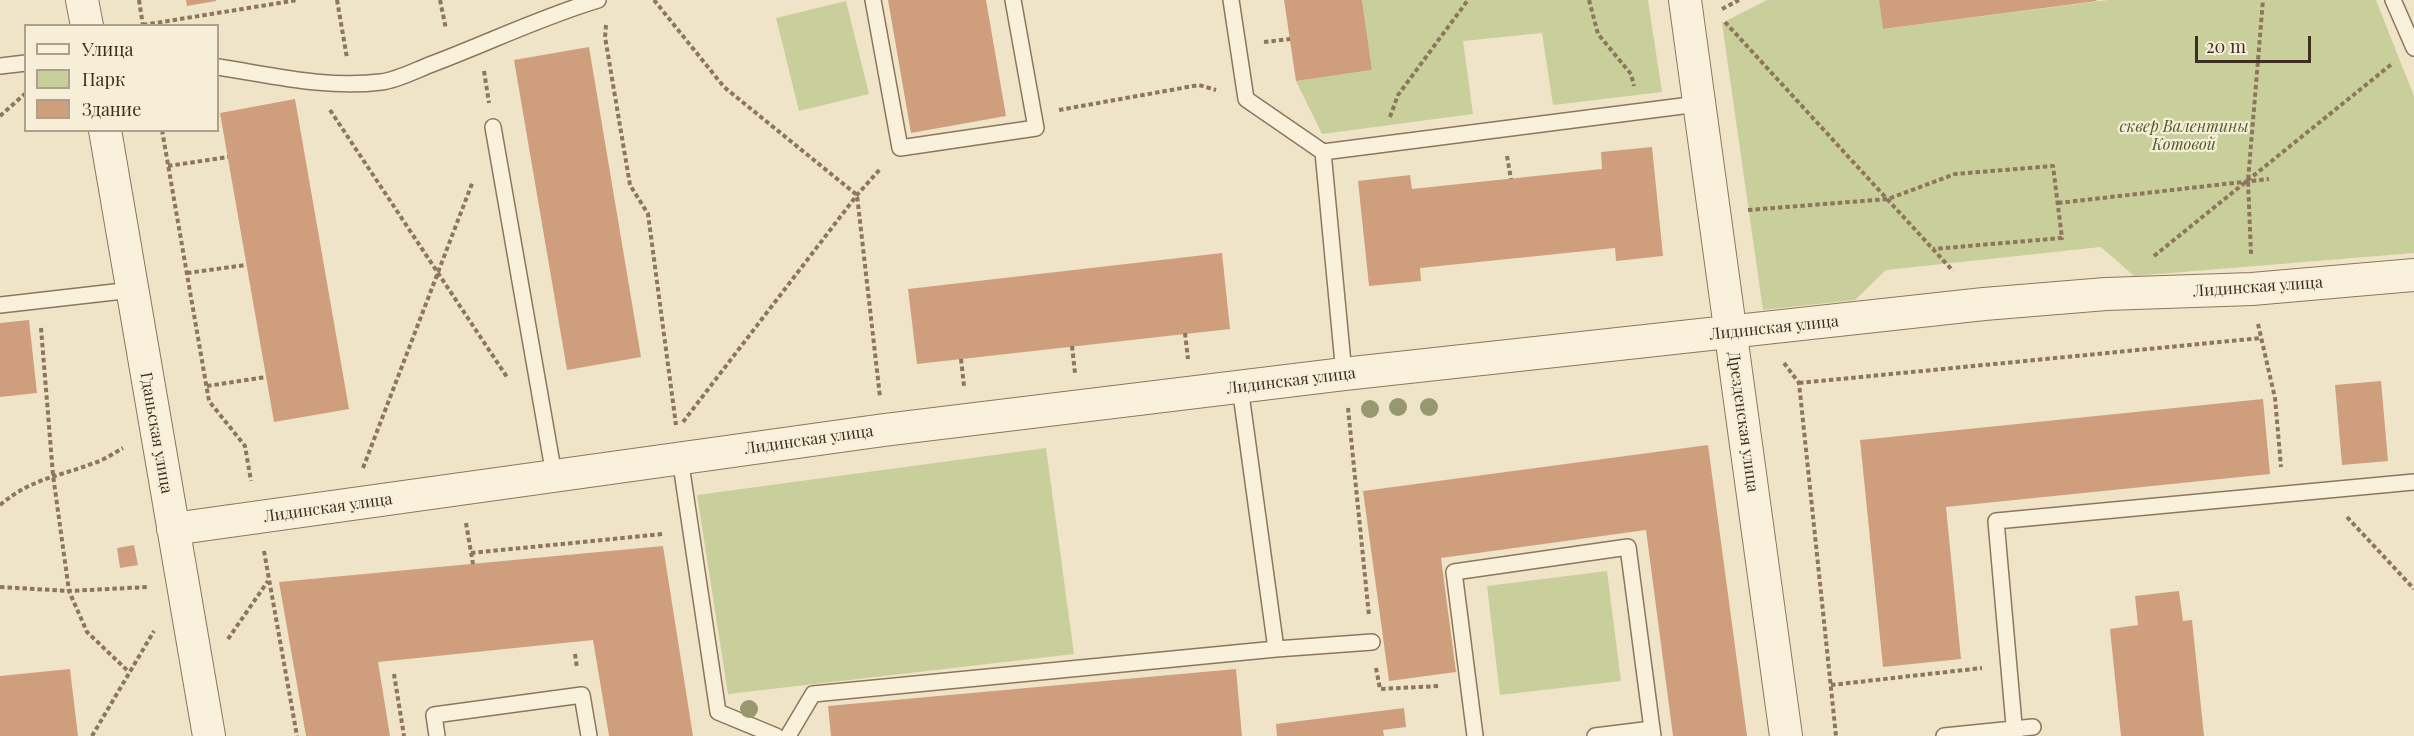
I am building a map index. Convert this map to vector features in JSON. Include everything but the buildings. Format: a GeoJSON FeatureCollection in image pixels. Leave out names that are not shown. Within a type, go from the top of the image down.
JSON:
{"type":"FeatureCollection","features":[{"type":"Feature","properties":{"kind":"street"},"geometry":{"type":"LineString","coordinates":[[82,0],[87,24]]}},
{"type":"Feature","properties":{"kind":"street","name":"Дрезденская улица"},"geometry":{"type":"LineString","coordinates":[[1685,0],[1698,104],[1745,332],[1786,736]]}},
{"type":"Feature","properties":{"kind":"street","name":"Гданьская улица"},"geometry":{"type":"LineString","coordinates":[[105,132],[209,736]]}},
{"type":"Feature","properties":{"kind":"street","name":"Лидинская улица"},"geometry":{"type":"LineString","coordinates":[[173,529],[884,430],[1344,374],[1745,332],[1984,304],[2106,294],[2253,289],[2414,275]]}},
{"type":"Feature","properties":{"kind":"lane"},"geometry":{"type":"LineString","coordinates":[[219,67],[312,82],[352,84],[383,82],[480,47],[552,14],[598,0]]}},
{"type":"Feature","properties":{"kind":"lane"},"geometry":{"type":"LineString","coordinates":[[873,0],[900,148],[1036,128],[1013,0]]}},
{"type":"Feature","properties":{"kind":"lane"},"geometry":{"type":"LineString","coordinates":[[1231,0],[1246,99],[1323,152],[1698,104]]}},
{"type":"Feature","properties":{"kind":"lane"},"geometry":{"type":"LineString","coordinates":[[2393,0],[2414,47]]}},
{"type":"Feature","properties":{"kind":"lane"},"geometry":{"type":"LineString","coordinates":[[0,66],[24,63]]}},
{"type":"Feature","properties":{"kind":"lane"},"geometry":{"type":"LineString","coordinates":[[493,127],[554,475]]}},
{"type":"Feature","properties":{"kind":"lane"},"geometry":{"type":"LineString","coordinates":[[1323,152],[1344,374]]}},
{"type":"Feature","properties":{"kind":"lane"},"geometry":{"type":"LineString","coordinates":[[0,305],[132,290]]}},
{"type":"Feature","properties":{"kind":"lane"},"geometry":{"type":"LineString","coordinates":[[1240,387],[1275,649]]}},
{"type":"Feature","properties":{"kind":"lane"},"geometry":{"type":"LineString","coordinates":[[680,458],[718,712],[776,736]]}},
{"type":"Feature","properties":{"kind":"lane"},"geometry":{"type":"LineString","coordinates":[[2014,732],[1996,521],[2414,482]]}},
{"type":"Feature","properties":{"kind":"lane"},"geometry":{"type":"LineString","coordinates":[[1475,736],[1454,572],[1628,547],[1652,733],[1595,736]]}},
{"type":"Feature","properties":{"kind":"lane"},"geometry":{"type":"LineString","coordinates":[[788,736],[813,694],[1275,649],[1372,642]]}},
{"type":"Feature","properties":{"kind":"lane"},"geometry":{"type":"LineString","coordinates":[[437,736],[434,715],[582,695],[589,736]]}},
{"type":"Feature","properties":{"kind":"lane"},"geometry":{"type":"LineString","coordinates":[[1944,736],[2014,732],[2033,727]]}},
{"type":"Feature","properties":{"kind":"path"},"geometry":{"type":"LineString","coordinates":[[139,0],[143,24]]}},
{"type":"Feature","properties":{"kind":"path"},"geometry":{"type":"LineString","coordinates":[[149,24],[298,0]]}},
{"type":"Feature","properties":{"kind":"path"},"geometry":{"type":"LineString","coordinates":[[337,0],[352,84]]}},
{"type":"Feature","properties":{"kind":"path"},"geometry":{"type":"LineString","coordinates":[[654,0],[724,87],[857,195],[884,430]]}},
{"type":"Feature","properties":{"kind":"path"},"geometry":{"type":"LineString","coordinates":[[1378,145],[1398,95],[1468,0]]}},
{"type":"Feature","properties":{"kind":"path"},"geometry":{"type":"LineString","coordinates":[[1589,0],[1598,34],[1631,74],[1641,113]]}},
{"type":"Feature","properties":{"kind":"path"},"geometry":{"type":"LineString","coordinates":[[1716,13],[1739,0]]}},
{"type":"Feature","properties":{"kind":"path"},"geometry":{"type":"LineString","coordinates":[[2263,0],[2248,181],[2253,289],[2261,338],[2275,398],[2283,494]]}},
{"type":"Feature","properties":{"kind":"path"},"geometry":{"type":"LineString","coordinates":[[607,18],[604,37],[630,185],[648,214],[677,431],[857,195],[900,148]]}},
{"type":"Feature","properties":{"kind":"path"},"geometry":{"type":"LineString","coordinates":[[1724,21],[1984,304]]}},
{"type":"Feature","properties":{"kind":"path"},"geometry":{"type":"LineString","coordinates":[[480,47],[493,127]]}},
{"type":"Feature","properties":{"kind":"path"},"geometry":{"type":"LineString","coordinates":[[2151,259],[2414,47]]}},
{"type":"Feature","properties":{"kind":"path"},"geometry":{"type":"LineString","coordinates":[[312,82],[512,385]]}},
{"type":"Feature","properties":{"kind":"path"},"geometry":{"type":"LineString","coordinates":[[1033,114],[1199,85],[1246,99]]}},
{"type":"Feature","properties":{"kind":"path"},"geometry":{"type":"LineString","coordinates":[[0,116],[24,95]]}},
{"type":"Feature","properties":{"kind":"path"},"geometry":{"type":"LineString","coordinates":[[162,132],[209,401],[245,446],[297,736]]}},
{"type":"Feature","properties":{"kind":"path"},"geometry":{"type":"LineString","coordinates":[[168,166],[228,157]]}},
{"type":"Feature","properties":{"kind":"path"},"geometry":{"type":"LineString","coordinates":[[1742,210],[1888,199],[1955,174],[2053,166],[2062,238],[1933,249]]}},
{"type":"Feature","properties":{"kind":"path"},"geometry":{"type":"LineString","coordinates":[[348,505],[474,177]]}},
{"type":"Feature","properties":{"kind":"path"},"geometry":{"type":"LineString","coordinates":[[2058,203],[2269,179]]}},
{"type":"Feature","properties":{"kind":"path"},"geometry":{"type":"LineString","coordinates":[[187,273],[246,265]]}},
{"type":"Feature","properties":{"kind":"path"},"geometry":{"type":"LineString","coordinates":[[39,301],[53,475],[69,591],[87,632],[129,672]]}},
{"type":"Feature","properties":{"kind":"path"},"geometry":{"type":"LineString","coordinates":[[1745,332],[1799,383],[1836,736]]}},
{"type":"Feature","properties":{"kind":"path"},"geometry":{"type":"LineString","coordinates":[[1799,383],[2261,338]]}},
{"type":"Feature","properties":{"kind":"path"},"geometry":{"type":"LineString","coordinates":[[1344,374],[1372,642],[1380,689],[1468,684]]}},
{"type":"Feature","properties":{"kind":"path"},"geometry":{"type":"LineString","coordinates":[[207,386],[266,377]]}},
{"type":"Feature","properties":{"kind":"path"},"geometry":{"type":"LineString","coordinates":[[0,505],[18,490],[53,475],[95,463],[132,443]]}},
{"type":"Feature","properties":{"kind":"path"},"geometry":{"type":"LineString","coordinates":[[2323,490],[2414,589]]}},
{"type":"Feature","properties":{"kind":"path"},"geometry":{"type":"LineString","coordinates":[[471,553],[692,531]]}},
{"type":"Feature","properties":{"kind":"path"},"geometry":{"type":"LineString","coordinates":[[199,680],[269,580]]}},
{"type":"Feature","properties":{"kind":"path"},"geometry":{"type":"LineString","coordinates":[[0,587],[69,591],[156,586]]}},
{"type":"Feature","properties":{"kind":"path"},"geometry":{"type":"LineString","coordinates":[[92,736],[156,627]]}},
{"type":"Feature","properties":{"kind":"path"},"geometry":{"type":"LineString","coordinates":[[1831,685],[2008,664]]}},
{"type":"Feature","properties":{"kind":"path"},"geometry":{"type":"LineString","coordinates":[[394,674],[404,736]]}},
{"type":"Feature","properties":{"kind":"green space"},"geometry":{"type":"Polygon","coordinates":[[[1362,0],[1648,0],[1662,92],[1553,105],[1542,33],[1463,41],[1473,114],[1322,134],[1296,81],[1372,70],[1362,0]]]}},
{"type":"Feature","properties":{"kind":"green space","name":"сквер Валентины Котовой"},"geometry":{"type":"Polygon","coordinates":[[[1767,0],[1879,0],[1884,29],[2108,0],[2376,0],[2414,96],[2414,253],[2134,276],[2101,247],[1886,270],[1855,300],[1763,310],[1722,23],[1767,0]]]}},
{"type":"Feature","properties":{"kind":"green space"},"geometry":{"type":"Polygon","coordinates":[[[846,1],[869,94],[799,111],[776,18],[846,1]]]}},
{"type":"Feature","properties":{"kind":"green space"},"geometry":{"type":"Polygon","coordinates":[[[1046,448],[1074,654],[728,694],[697,495],[1046,448]]]}},
{"type":"Feature","properties":{"kind":"green space"},"geometry":{"type":"Polygon","coordinates":[[[1607,571],[1621,681],[1500,695],[1487,586],[1607,571]]]}}]}
